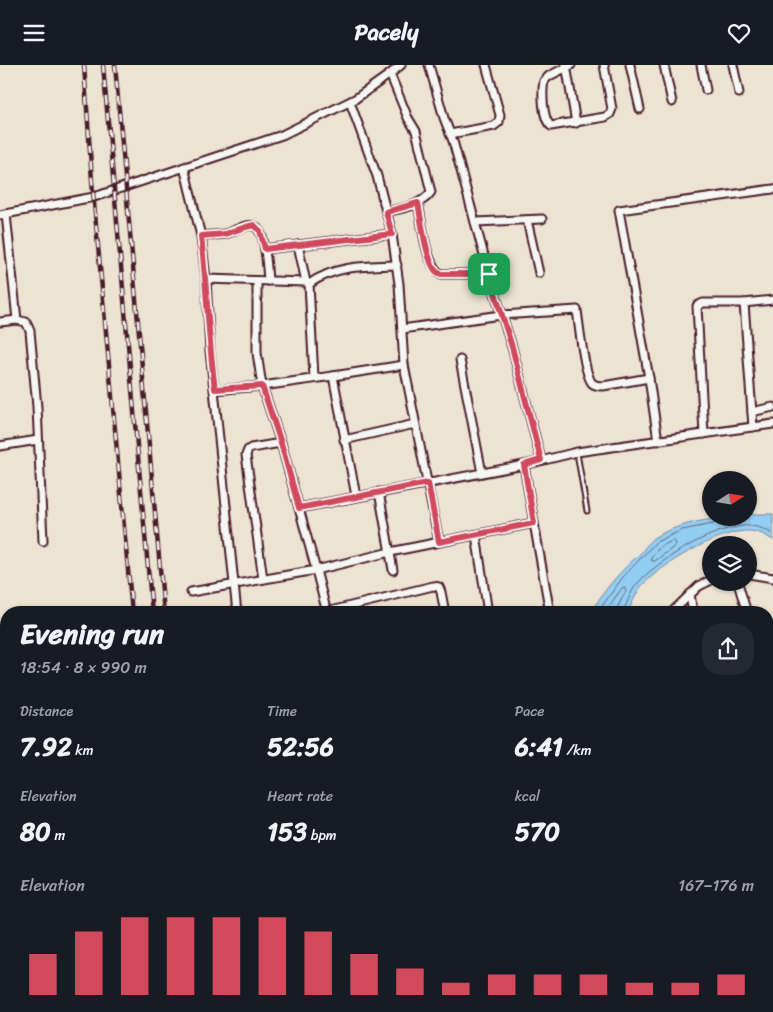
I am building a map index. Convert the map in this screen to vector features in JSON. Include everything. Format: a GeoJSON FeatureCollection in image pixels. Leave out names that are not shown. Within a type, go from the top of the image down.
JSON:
{"type":"FeatureCollection","features":[{"type":"Feature","properties":{"kind":"street"},"geometry":{"type":"LineString","coordinates":[[17,319],[3,214],[94,197],[282,135],[350,102],[401,65]]}},
{"type":"Feature","properties":{"kind":"street"},"geometry":{"type":"LineString","coordinates":[[429,65],[453,141],[489,274],[512,347],[541,460]]}},
{"type":"Feature","properties":{"kind":"street"},"geometry":{"type":"LineString","coordinates":[[450,134],[494,126],[499,122],[500,115],[486,65]]}},
{"type":"Feature","properties":{"kind":"street"},"geometry":{"type":"LineString","coordinates":[[576,123],[568,65],[549,75],[544,81],[543,103],[547,123],[551,126],[576,123],[605,117],[610,114],[612,109],[604,65]]}},
{"type":"Feature","properties":{"kind":"street"},"geometry":{"type":"LineString","coordinates":[[630,65],[640,109]]}},
{"type":"Feature","properties":{"kind":"street"},"geometry":{"type":"LineString","coordinates":[[664,65],[672,102]]}},
{"type":"Feature","properties":{"kind":"street"},"geometry":{"type":"LineString","coordinates":[[701,65],[706,90]]}},
{"type":"Feature","properties":{"kind":"street"},"geometry":{"type":"LineString","coordinates":[[733,65],[739,93]]}},
{"type":"Feature","properties":{"kind":"street"},"geometry":{"type":"LineString","coordinates":[[386,212],[418,203],[426,199],[432,192],[416,131],[408,118],[390,74]]}},
{"type":"Feature","properties":{"kind":"street"},"geometry":{"type":"LineString","coordinates":[[350,102],[376,176],[392,234],[397,265],[404,365],[439,542]]}},
{"type":"Feature","properties":{"kind":"street"},"geometry":{"type":"LineString","coordinates":[[184,167],[201,236],[206,279],[210,351],[237,606]]}},
{"type":"Feature","properties":{"kind":"street"},"geometry":{"type":"LineString","coordinates":[[658,441],[649,378],[619,209],[773,189]]}},
{"type":"Feature","properties":{"kind":"street"},"geometry":{"type":"LineString","coordinates":[[418,203],[427,247],[435,271],[441,274],[489,274]]}},
{"type":"Feature","properties":{"kind":"street"},"geometry":{"type":"LineString","coordinates":[[475,222],[542,219]]}},
{"type":"Feature","properties":{"kind":"street"},"geometry":{"type":"LineString","coordinates":[[527,220],[539,273]]}},
{"type":"Feature","properties":{"kind":"street"},"geometry":{"type":"LineString","coordinates":[[201,236],[225,234],[254,225],[260,231],[265,249],[268,281]]}},
{"type":"Feature","properties":{"kind":"street"},"geometry":{"type":"LineString","coordinates":[[265,249],[392,234]]}},
{"type":"Feature","properties":{"kind":"street"},"geometry":{"type":"LineString","coordinates":[[298,245],[307,283],[314,379]]}},
{"type":"Feature","properties":{"kind":"street"},"geometry":{"type":"LineString","coordinates":[[206,279],[307,283],[334,271],[354,267],[397,265]]}},
{"type":"Feature","properties":{"kind":"street"},"geometry":{"type":"LineString","coordinates":[[257,281],[258,353],[262,386],[281,443],[325,606]]}},
{"type":"Feature","properties":{"kind":"street"},"geometry":{"type":"LineString","coordinates":[[704,434],[697,305],[703,303],[744,303],[773,300]]}},
{"type":"Feature","properties":{"kind":"street"},"geometry":{"type":"LineString","coordinates":[[744,303],[753,427]]}},
{"type":"Feature","properties":{"kind":"street"},"geometry":{"type":"LineString","coordinates":[[402,329],[501,315],[577,309],[587,371],[591,382],[596,386],[603,386],[649,378]]}},
{"type":"Feature","properties":{"kind":"street"},"geometry":{"type":"LineString","coordinates":[[0,322],[17,319],[26,322],[30,331],[43,541]]}},
{"type":"Feature","properties":{"kind":"street"},"geometry":{"type":"LineString","coordinates":[[460,360],[482,473]]}},
{"type":"Feature","properties":{"kind":"street"},"geometry":{"type":"LineString","coordinates":[[215,389],[262,386],[404,365]]}},
{"type":"Feature","properties":{"kind":"street"},"geometry":{"type":"LineString","coordinates":[[332,376],[356,496]]}},
{"type":"Feature","properties":{"kind":"street"},"geometry":{"type":"LineString","coordinates":[[752,412],[773,407]]}},
{"type":"Feature","properties":{"kind":"street"},"geometry":{"type":"LineString","coordinates":[[344,440],[415,424]]}},
{"type":"Feature","properties":{"kind":"street"},"geometry":{"type":"LineString","coordinates":[[299,508],[577,453],[773,425]]}},
{"type":"Feature","properties":{"kind":"street"},"geometry":{"type":"LineString","coordinates":[[0,446],[38,440]]}},
{"type":"Feature","properties":{"kind":"street"},"geometry":{"type":"LineString","coordinates":[[262,579],[246,455],[251,448],[281,443]]}},
{"type":"Feature","properties":{"kind":"street"},"geometry":{"type":"LineString","coordinates":[[524,465],[549,606]]}},
{"type":"Feature","properties":{"kind":"street"},"geometry":{"type":"LineString","coordinates":[[378,492],[392,570]]}},
{"type":"Feature","properties":{"kind":"street"},"geometry":{"type":"LineString","coordinates":[[191,591],[316,569],[534,523]]}},
{"type":"Feature","properties":{"kind":"street"},"geometry":{"type":"LineString","coordinates":[[476,535],[487,606]]}},
{"type":"Feature","properties":{"kind":"street"},"geometry":{"type":"LineString","coordinates":[[757,575],[773,578]]}},
{"type":"Feature","properties":{"kind":"street"},"geometry":{"type":"LineString","coordinates":[[679,606],[702,584]]}},
{"type":"Feature","properties":{"kind":"street"},"geometry":{"type":"LineString","coordinates":[[350,606],[433,585],[439,587],[442,592],[444,606]]}},
{"type":"Feature","properties":{"kind":"street"},"geometry":{"type":"LineString","coordinates":[[741,591],[746,606]]}},
{"type":"Feature","properties":{"kind":"street"},"geometry":{"type":"LineString","coordinates":[[690,594],[692,606]]}},
{"type":"Feature","properties":{"kind":"lane"},"geometry":{"type":"LineString","coordinates":[[577,453],[587,511]]}},
{"type":"Feature","properties":{"kind":"water"},"geometry":{"type":"Polygon","coordinates":[[[758,514],[773,514],[773,540],[752,531],[736,532],[721,536],[702,536],[702,545],[674,560],[649,579],[640,588],[630,606],[595,606],[613,581],[651,540],[677,527],[701,521],[702,526],[758,526],[758,514]]]}},
{"type":"Feature","properties":{"kind":"railway"},"geometry":{"type":"LineString","coordinates":[[84,65],[92,181],[131,606]]}},
{"type":"Feature","properties":{"kind":"railway"},"geometry":{"type":"LineString","coordinates":[[103,65],[151,606]]}},
{"type":"Feature","properties":{"kind":"railway"},"geometry":{"type":"LineString","coordinates":[[115,65],[163,606]]}},
{"type":"Feature","properties":{"kind":"route"},"geometry":{"type":"LineString","coordinates":[[418,203],[431,263],[435,271],[441,274],[489,274],[512,347],[541,460],[524,465],[534,523],[439,542],[428,483],[299,508],[281,443],[262,386],[215,389],[210,351],[206,279],[201,236],[225,234],[254,225],[260,231],[265,249],[392,234],[386,212],[418,203]]}}]}
